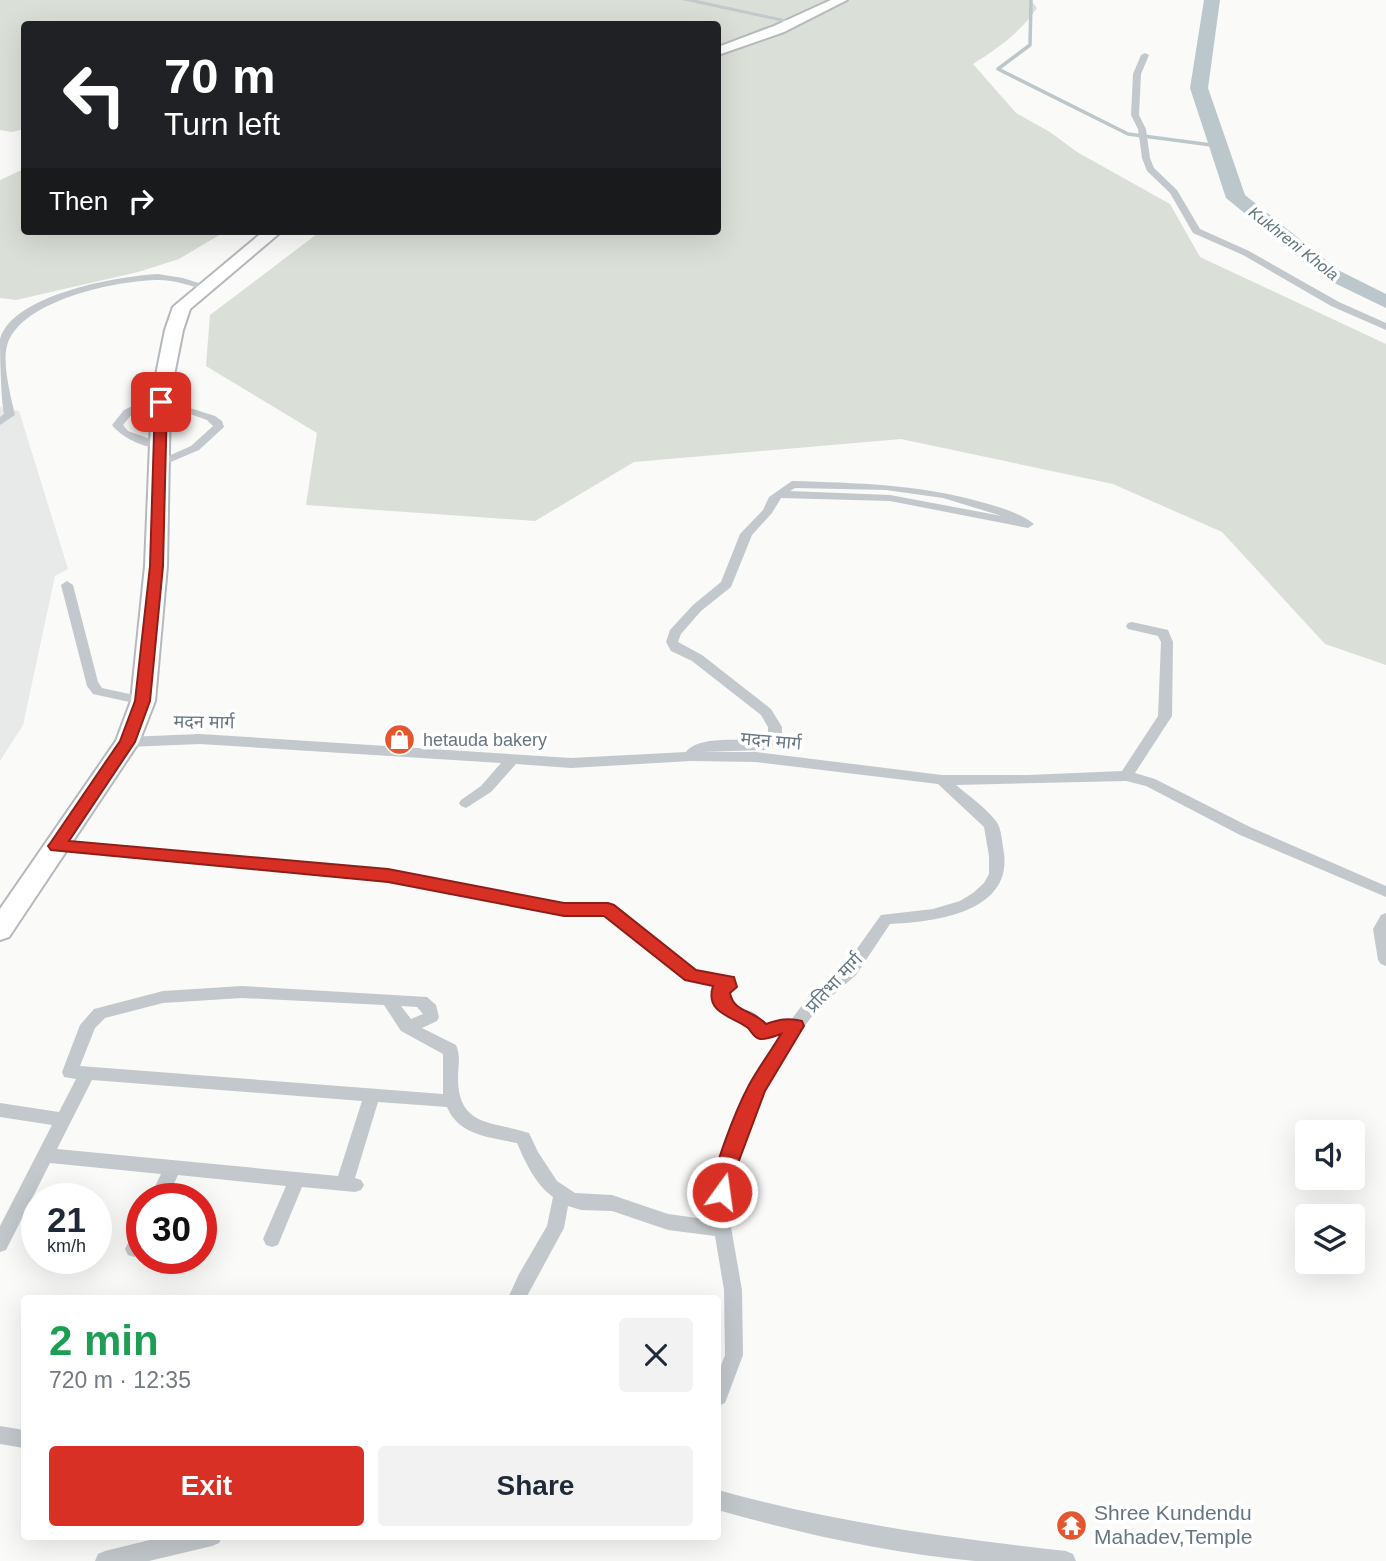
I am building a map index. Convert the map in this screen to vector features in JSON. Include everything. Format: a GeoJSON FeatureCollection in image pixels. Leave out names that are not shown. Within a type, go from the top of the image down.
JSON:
{"type":"FeatureCollection","features":[{"type":"Feature","properties":{"kind":"highway"},"geometry":{"type":"LineString","coordinates":[[721,50],[841,0]]}},
{"type":"Feature","properties":{"kind":"highway"},"geometry":{"type":"LineString","coordinates":[[0,930],[127,742],[143,701],[156,566],[161,399],[174,330],[182,307],[269,235]]}},
{"type":"Feature","properties":{"kind":"street"},"geometry":{"type":"LineString","coordinates":[[686,0],[793,22]]}},
{"type":"Feature","properties":{"kind":"street"},"geometry":{"type":"LineString","coordinates":[[1145,55],[1137,74],[1135,115],[1142,129],[1146,158],[1150,169],[1174,192],[1196,231],[1246,253],[1335,304],[1386,327]]}},
{"type":"Feature","properties":{"kind":"street"},"geometry":{"type":"LineString","coordinates":[[0,422],[10,415],[3,400],[2,345],[25,314],[42,304],[89,287],[157,277],[206,287]]}},
{"type":"Feature","properties":{"kind":"street"},"geometry":{"type":"LineString","coordinates":[[161,399],[218,423],[219,427],[195,448],[159,455],[124,433],[117,425],[128,412],[161,399]]}},
{"type":"Feature","properties":{"kind":"street"},"geometry":{"type":"LineString","coordinates":[[691,756],[693,751],[703,746],[766,745],[775,740],[775,727],[766,712],[672,642],[675,633],[697,608],[727,583],[746,534],[768,511],[778,494],[792,484],[886,488],[957,499],[1002,511],[1028,524],[890,498],[778,494]]}},
{"type":"Feature","properties":{"kind":"street"},"geometry":{"type":"LineString","coordinates":[[67,585],[92,683],[98,691],[109,695],[143,701]]}},
{"type":"Feature","properties":{"kind":"street"},"geometry":{"type":"LineString","coordinates":[[1126,776],[1162,724],[1167,706],[1167,642],[1163,633],[1132,626]]}},
{"type":"Feature","properties":{"kind":"street","name":"मदन मार्ग"},"geometry":{"type":"LineString","coordinates":[[127,742],[200,739],[571,763],[691,756],[756,757],[942,780],[1126,776],[1150,782],[1245,831],[1386,892]]}},
{"type":"Feature","properties":{"kind":"street"},"geometry":{"type":"LineString","coordinates":[[466,803],[486,789],[513,759]]}},
{"type":"Feature","properties":{"kind":"street","name":"प्रतिभा मार्ग"},"geometry":{"type":"LineString","coordinates":[[721,1389],[734,1355],[733,1290],[719,1210],[724,1174],[757,1089],[795,1026],[812,1004],[850,971],[886,919],[956,908],[983,896],[997,872],[991,825],[942,780]]}},
{"type":"Feature","properties":{"kind":"street"},"geometry":{"type":"LineString","coordinates":[[57,846],[388,876],[564,909],[608,910],[691,976],[728,982],[728,987],[720,990],[728,1010],[742,1019],[750,1018],[762,1033],[782,1026],[795,1026]]}},
{"type":"Feature","properties":{"kind":"street"},"geometry":{"type":"LineString","coordinates":[[1386,919],[1381,929],[1386,960]]}},
{"type":"Feature","properties":{"kind":"street"},"geometry":{"type":"LineString","coordinates":[[407,1027],[431,1017],[430,1009],[421,1000],[242,992],[163,997],[100,1013],[88,1025],[70,1072],[452,1101]]}},
{"type":"Feature","properties":{"kind":"street"},"geometry":{"type":"LineString","coordinates":[[388,999],[398,1018],[407,1027],[450,1050],[452,1101],[464,1120],[478,1128],[523,1138],[531,1156],[551,1186],[563,1195],[581,1202],[612,1203],[668,1222],[722,1229]]}},
{"type":"Feature","properties":{"kind":"street"},"geometry":{"type":"LineString","coordinates":[[0,1244],[87,1073]]}},
{"type":"Feature","properties":{"kind":"street"},"geometry":{"type":"LineString","coordinates":[[45,1155],[350,1184],[372,1095]]}},
{"type":"Feature","properties":{"kind":"street"},"geometry":{"type":"LineString","coordinates":[[0,1110],[63,1119]]}},
{"type":"Feature","properties":{"kind":"street"},"geometry":{"type":"LineString","coordinates":[[166,1183],[173,1167]]}},
{"type":"Feature","properties":{"kind":"street"},"geometry":{"type":"LineString","coordinates":[[272,1239],[297,1179]]}},
{"type":"Feature","properties":{"kind":"street"},"geometry":{"type":"LineString","coordinates":[[518,1295],[538,1254],[554,1229],[559,1213],[558,1202],[563,1195]]}},
{"type":"Feature","properties":{"kind":"street"},"geometry":{"type":"LineString","coordinates":[[0,1435],[21,1438]]}},
{"type":"Feature","properties":{"kind":"street"},"geometry":{"type":"LineString","coordinates":[[721,1501],[766,1515],[919,1545],[1066,1561]]}},
{"type":"Feature","properties":{"kind":"street"},"geometry":{"type":"LineString","coordinates":[[105,1561],[195,1540]]}},
{"type":"Feature","properties":{"kind":"shaded area"},"geometry":{"type":"Polygon","coordinates":[[[0,0],[1031,0],[1037,8],[1023,25],[1000,46],[973,64],[1016,113],[1050,132],[1077,152],[1170,204],[1200,257],[1386,344],[1386,665],[1325,644],[1222,532],[1113,484],[901,439],[634,462],[535,521],[306,505],[317,433],[206,366],[210,315],[316,235],[721,235],[721,21],[21,21],[21,130],[12,132],[0,130],[0,0]]]}},
{"type":"Feature","properties":{"kind":"shaded area"},"geometry":{"type":"Polygon","coordinates":[[[21,170],[21,235],[219,235],[179,259],[138,272],[16,300],[0,298],[0,180],[21,170]]]}},
{"type":"Feature","properties":{"kind":"shaded area"},"geometry":{"type":"Polygon","coordinates":[[[0,407],[19,411],[68,569],[55,576],[23,725],[0,761],[0,407]]]}},
{"type":"Feature","properties":{"kind":"waterway"},"geometry":{"type":"LineString","coordinates":[[1031,0],[1030,45],[998,69],[1128,134],[1219,146]]}},
{"type":"Feature","properties":{"kind":"waterway","name":"Kukhreni Khola"},"geometry":{"type":"LineString","coordinates":[[1212,0],[1199,88],[1236,198],[1331,274],[1386,302]]}},
{"type":"Feature","properties":{"kind":"place","name":"hetauda bakery"},"geometry":{"type":"Point","coordinates":[400,740]}},
{"type":"Feature","properties":{"kind":"place","name":"Shree Kundendu Mahadev,Temple"},"geometry":{"type":"Point","coordinates":[1071,1525]}},
{"type":"Feature","properties":{"kind":"route"},"geometry":{"type":"LineString","coordinates":[[161,402],[156,566],[143,701],[127,742],[57,846],[388,876],[564,909],[608,910],[691,976],[728,982],[728,987],[720,990],[728,1010],[742,1019],[750,1018],[762,1033],[782,1026],[795,1026],[757,1089],[724,1174],[722,1192]]}}]}
